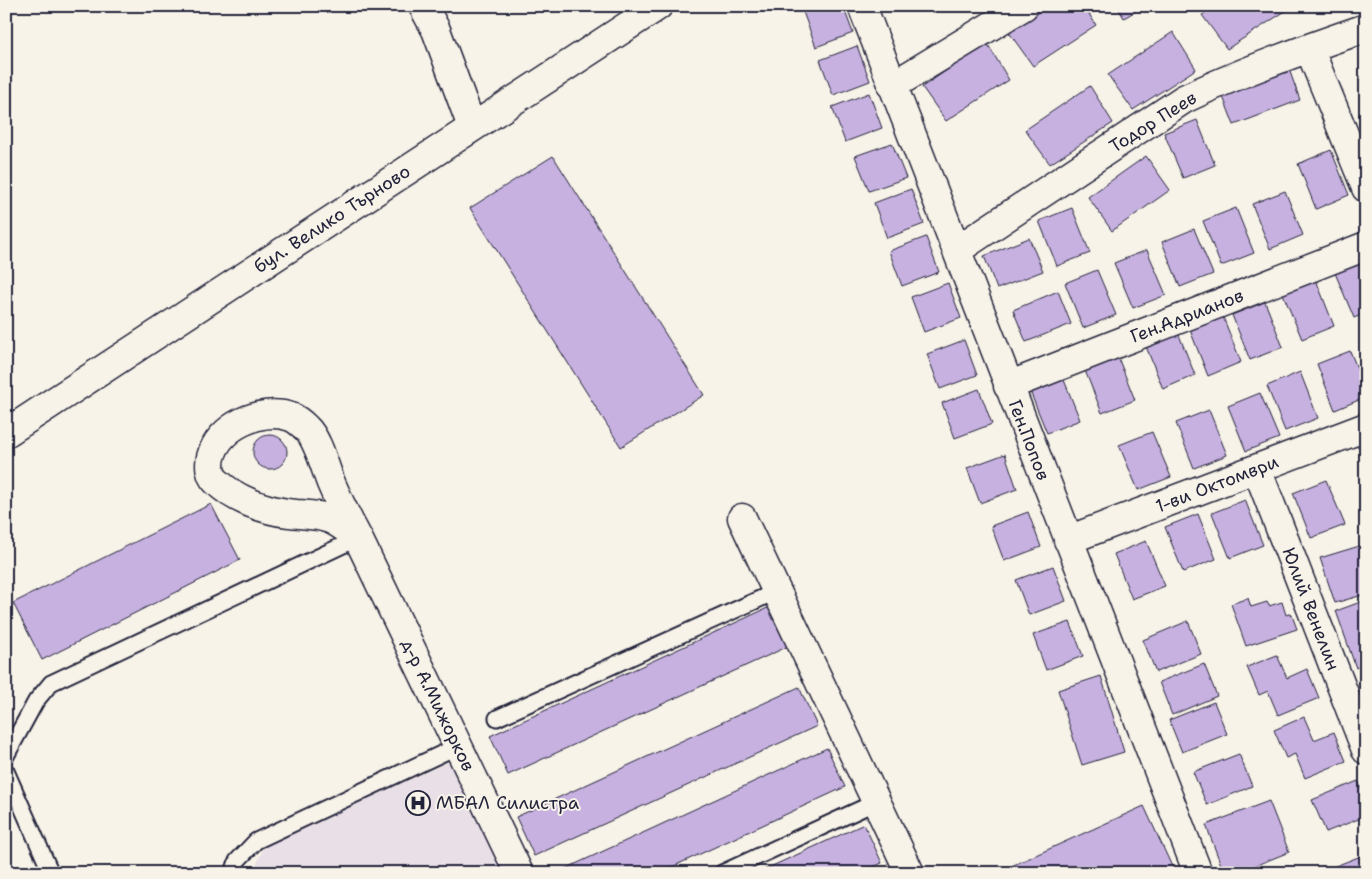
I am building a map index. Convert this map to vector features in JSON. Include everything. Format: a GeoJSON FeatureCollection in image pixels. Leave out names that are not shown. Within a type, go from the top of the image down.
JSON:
{"type":"FeatureCollection","features":[{"type":"Feature","properties":{"kind":"street"},"geometry":{"type":"LineString","coordinates":[[422,6],[436,30],[472,127]]}},
{"type":"Feature","properties":{"kind":"street","name":"бул. Велико Търново"},"geometry":{"type":"LineString","coordinates":[[6,433],[658,6]]}},
{"type":"Feature","properties":{"kind":"street","name":"Ген.Попов"},"geometry":{"type":"LineString","coordinates":[[862,6],[1198,873]]}},
{"type":"Feature","properties":{"kind":"street"},"geometry":{"type":"LineString","coordinates":[[892,86],[1024,6]]}},
{"type":"Feature","properties":{"kind":"street","name":"Тодор Пеев"},"geometry":{"type":"LineString","coordinates":[[957,250],[1184,99],[1309,48],[1366,28]]}},
{"type":"Feature","properties":{"kind":"street"},"geometry":{"type":"LineString","coordinates":[[1309,48],[1366,188]]}},
{"type":"Feature","properties":{"kind":"street","name":"Ген.Адрианов"},"geometry":{"type":"LineString","coordinates":[[1008,386],[1366,246]]}},
{"type":"Feature","properties":{"kind":"street","name":"д-р А.Мижорков"},"geometry":{"type":"LineString","coordinates":[[358,538],[331,520],[313,515],[287,513],[250,503],[226,490],[214,480],[209,465],[214,448],[228,430],[251,419],[272,414],[292,417],[308,430],[343,510],[358,538],[519,873]]}},
{"type":"Feature","properties":{"kind":"street","name":"1-ви Октомври"},"geometry":{"type":"LineString","coordinates":[[1068,540],[1366,427]]}},
{"type":"Feature","properties":{"kind":"street","name":"Юлий Венелин"},"geometry":{"type":"LineString","coordinates":[[1257,469],[1366,750]]}},
{"type":"Feature","properties":{"kind":"street"},"geometry":{"type":"LineString","coordinates":[[742,518],[910,873]]}},
{"type":"Feature","properties":{"kind":"lane"},"geometry":{"type":"LineString","coordinates":[[6,756],[36,701],[51,683],[358,538]]}},
{"type":"Feature","properties":{"kind":"lane"},"geometry":{"type":"LineString","coordinates":[[497,718],[777,591]]}},
{"type":"Feature","properties":{"kind":"lane"},"geometry":{"type":"LineString","coordinates":[[233,873],[237,861],[256,841],[458,746]]}},
{"type":"Feature","properties":{"kind":"lane"},"geometry":{"type":"LineString","coordinates":[[6,771],[51,873]]}},
{"type":"Feature","properties":{"kind":"lane"},"geometry":{"type":"LineString","coordinates":[[722,873],[876,802]]}},
{"type":"Feature","properties":{"kind":"shaded area","name":"МБАЛ Силистра"},"geometry":{"type":"Polygon","coordinates":[[[455,759],[508,873],[253,873],[264,846],[455,759]]]}},
{"type":"Feature","properties":{"kind":"building"},"geometry":{"type":"Polygon","coordinates":[[[818,6],[843,6],[853,33],[816,47],[803,12],[818,6]]]}},
{"type":"Feature","properties":{"kind":"building"},"geometry":{"type":"Polygon","coordinates":[[[1046,6],[1084,6],[1096,25],[1033,66],[1008,31],[1046,6]]]}},
{"type":"Feature","properties":{"kind":"building"},"geometry":{"type":"Polygon","coordinates":[[[1117,6],[1144,6],[1124,18],[1117,6]]]}},
{"type":"Feature","properties":{"kind":"building"},"geometry":{"type":"Polygon","coordinates":[[[1215,6],[1288,6],[1290,8],[1227,49],[1202,15],[1215,6]]]}},
{"type":"Feature","properties":{"kind":"building"},"geometry":{"type":"Polygon","coordinates":[[[1173,32],[1196,69],[1133,110],[1108,75],[1173,32]]]}},
{"type":"Feature","properties":{"kind":"building"},"geometry":{"type":"Polygon","coordinates":[[[987,43],[1009,80],[946,121],[922,87],[987,43]]]}},
{"type":"Feature","properties":{"kind":"building"},"geometry":{"type":"Polygon","coordinates":[[[857,46],[870,81],[833,95],[820,60],[857,46]]]}},
{"type":"Feature","properties":{"kind":"building"},"geometry":{"type":"Polygon","coordinates":[[[1289,69],[1300,100],[1234,125],[1222,94],[1289,69]]]}},
{"type":"Feature","properties":{"kind":"building"},"geometry":{"type":"Polygon","coordinates":[[[1090,86],[1113,123],[1050,164],[1025,130],[1090,86]]]}},
{"type":"Feature","properties":{"kind":"building"},"geometry":{"type":"Polygon","coordinates":[[[869,93],[882,128],[845,142],[832,107],[869,93]]]}},
{"type":"Feature","properties":{"kind":"building"},"geometry":{"type":"Polygon","coordinates":[[[1197,120],[1215,165],[1183,178],[1164,133],[1197,120]]]}},
{"type":"Feature","properties":{"kind":"building"},"geometry":{"type":"Polygon","coordinates":[[[892,143],[906,178],[869,191],[855,156],[892,143]]]}},
{"type":"Feature","properties":{"kind":"building"},"geometry":{"type":"Polygon","coordinates":[[[1331,150],[1349,195],[1316,209],[1298,164],[1331,150]]]}},
{"type":"Feature","properties":{"kind":"building"},"geometry":{"type":"Polygon","coordinates":[[[553,156],[704,395],[621,447],[470,208],[553,156]]]}},
{"type":"Feature","properties":{"kind":"building"},"geometry":{"type":"Polygon","coordinates":[[[1146,156],[1170,190],[1112,231],[1088,197],[1146,156]]]}},
{"type":"Feature","properties":{"kind":"building"},"geometry":{"type":"Polygon","coordinates":[[[911,189],[924,224],[887,238],[874,203],[911,189]]]}},
{"type":"Feature","properties":{"kind":"building"},"geometry":{"type":"Polygon","coordinates":[[[1285,191],[1303,235],[1270,249],[1252,204],[1285,191]]]}},
{"type":"Feature","properties":{"kind":"building"},"geometry":{"type":"Polygon","coordinates":[[[1072,208],[1090,253],[1057,266],[1039,221],[1072,208]]]}},
{"type":"Feature","properties":{"kind":"building"},"geometry":{"type":"Polygon","coordinates":[[[1236,208],[1254,253],[1221,266],[1203,221],[1236,208]]]}},
{"type":"Feature","properties":{"kind":"building"},"geometry":{"type":"Polygon","coordinates":[[[1194,229],[1213,274],[1180,287],[1162,242],[1194,229]]]}},
{"type":"Feature","properties":{"kind":"building"},"geometry":{"type":"Polygon","coordinates":[[[926,237],[939,272],[902,286],[889,251],[926,237]]]}},
{"type":"Feature","properties":{"kind":"building"},"geometry":{"type":"Polygon","coordinates":[[[1029,238],[1043,271],[997,289],[984,256],[1029,238]]]}},
{"type":"Feature","properties":{"kind":"building"},"geometry":{"type":"Polygon","coordinates":[[[1147,250],[1166,295],[1133,308],[1114,263],[1147,250]]]}},
{"type":"Feature","properties":{"kind":"building"},"geometry":{"type":"Polygon","coordinates":[[[1366,260],[1366,313],[1354,318],[1335,273],[1366,260]]]}},
{"type":"Feature","properties":{"kind":"building"},"geometry":{"type":"Polygon","coordinates":[[[1097,270],[1116,315],[1083,328],[1065,283],[1097,270]]]}},
{"type":"Feature","properties":{"kind":"building"},"geometry":{"type":"Polygon","coordinates":[[[1316,280],[1334,326],[1302,339],[1283,294],[1316,280]]]}},
{"type":"Feature","properties":{"kind":"building"},"geometry":{"type":"Polygon","coordinates":[[[948,283],[961,318],[924,332],[911,297],[948,283]]]}},
{"type":"Feature","properties":{"kind":"building"},"geometry":{"type":"Polygon","coordinates":[[[1058,291],[1071,324],[1026,342],[1013,310],[1058,291]]]}},
{"type":"Feature","properties":{"kind":"building"},"geometry":{"type":"Polygon","coordinates":[[[1265,302],[1283,347],[1250,360],[1232,315],[1265,302]]]}},
{"type":"Feature","properties":{"kind":"building"},"geometry":{"type":"Polygon","coordinates":[[[1223,317],[1241,362],[1208,376],[1190,330],[1223,317]]]}},
{"type":"Feature","properties":{"kind":"building"},"geometry":{"type":"Polygon","coordinates":[[[1177,330],[1195,375],[1163,389],[1145,344],[1177,330]]]}},
{"type":"Feature","properties":{"kind":"building"},"geometry":{"type":"Polygon","coordinates":[[[964,340],[977,375],[940,389],[927,354],[964,340]]]}},
{"type":"Feature","properties":{"kind":"building"},"geometry":{"type":"Polygon","coordinates":[[[1350,351],[1366,390],[1366,397],[1335,410],[1317,364],[1350,351]]]}},
{"type":"Feature","properties":{"kind":"building"},"geometry":{"type":"Polygon","coordinates":[[[1117,355],[1135,400],[1102,413],[1084,368],[1117,355]]]}},
{"type":"Feature","properties":{"kind":"building"},"geometry":{"type":"Polygon","coordinates":[[[1300,372],[1318,418],[1285,431],[1267,386],[1300,372]]]}},
{"type":"Feature","properties":{"kind":"building"},"geometry":{"type":"Polygon","coordinates":[[[1062,375],[1080,420],[1047,433],[1029,389],[1062,375]]]}},
{"type":"Feature","properties":{"kind":"building"},"geometry":{"type":"Polygon","coordinates":[[[979,389],[992,424],[955,438],[942,403],[979,389]]]}},
{"type":"Feature","properties":{"kind":"building"},"geometry":{"type":"Polygon","coordinates":[[[1260,393],[1279,438],[1246,451],[1228,406],[1260,393]]]}},
{"type":"Feature","properties":{"kind":"building"},"geometry":{"type":"Polygon","coordinates":[[[1209,410],[1227,455],[1194,468],[1176,423],[1209,410]]]}},
{"type":"Feature","properties":{"kind":"building"},"geometry":{"type":"Polygon","coordinates":[[[1152,432],[1171,477],[1138,490],[1119,445],[1152,432]]]}},
{"type":"Feature","properties":{"kind":"building"},"geometry":{"type":"Polygon","coordinates":[[[270,435],[282,440],[287,452],[282,464],[270,469],[258,464],[253,452],[258,440],[270,435]]]}},
{"type":"Feature","properties":{"kind":"building"},"geometry":{"type":"Polygon","coordinates":[[[1005,454],[1017,489],[980,503],[967,468],[1005,454]]]}},
{"type":"Feature","properties":{"kind":"building"},"geometry":{"type":"Polygon","coordinates":[[[1326,480],[1345,525],[1311,538],[1293,493],[1326,480]]]}},
{"type":"Feature","properties":{"kind":"building"},"geometry":{"type":"Polygon","coordinates":[[[1245,500],[1263,545],[1230,558],[1212,513],[1245,500]]]}},
{"type":"Feature","properties":{"kind":"building"},"geometry":{"type":"Polygon","coordinates":[[[211,504],[240,560],[42,660],[13,603],[211,504]]]}},
{"type":"Feature","properties":{"kind":"building"},"geometry":{"type":"Polygon","coordinates":[[[1028,512],[1041,547],[1004,561],[991,526],[1028,512]]]}},
{"type":"Feature","properties":{"kind":"building"},"geometry":{"type":"Polygon","coordinates":[[[1198,514],[1216,559],[1183,572],[1165,527],[1198,514]]]}},
{"type":"Feature","properties":{"kind":"building"},"geometry":{"type":"Polygon","coordinates":[[[1146,541],[1165,586],[1132,599],[1114,554],[1146,541]]]}},
{"type":"Feature","properties":{"kind":"building"},"geometry":{"type":"Polygon","coordinates":[[[1366,544],[1366,594],[1335,603],[1320,558],[1366,544]]]}},
{"type":"Feature","properties":{"kind":"building"},"geometry":{"type":"Polygon","coordinates":[[[1053,566],[1066,601],[1029,615],[1016,580],[1053,566]]]}},
{"type":"Feature","properties":{"kind":"building"},"geometry":{"type":"Polygon","coordinates":[[[1248,598],[1251,607],[1267,602],[1269,606],[1282,602],[1286,615],[1291,613],[1297,629],[1246,646],[1231,604],[1248,598]]]}},
{"type":"Feature","properties":{"kind":"building"},"geometry":{"type":"Polygon","coordinates":[[[1366,600],[1366,664],[1356,668],[1336,611],[1366,600]]]}},
{"type":"Feature","properties":{"kind":"building"},"geometry":{"type":"Polygon","coordinates":[[[774,605],[791,645],[508,775],[490,736],[774,605]]]}},
{"type":"Feature","properties":{"kind":"building"},"geometry":{"type":"Polygon","coordinates":[[[1188,621],[1201,654],[1156,672],[1143,640],[1188,621]]]}},
{"type":"Feature","properties":{"kind":"building"},"geometry":{"type":"Polygon","coordinates":[[[1070,622],[1083,656],[1046,670],[1033,635],[1070,622]]]}},
{"type":"Feature","properties":{"kind":"building"},"geometry":{"type":"Polygon","coordinates":[[[1277,655],[1287,678],[1307,669],[1319,698],[1278,715],[1268,691],[1259,695],[1247,667],[1277,655]]]}},
{"type":"Feature","properties":{"kind":"building"},"geometry":{"type":"Polygon","coordinates":[[[1204,664],[1217,696],[1172,715],[1159,682],[1204,664]]]}},
{"type":"Feature","properties":{"kind":"building"},"geometry":{"type":"Polygon","coordinates":[[[1101,676],[1124,752],[1082,765],[1058,690],[1101,676]]]}},
{"type":"Feature","properties":{"kind":"building"},"geometry":{"type":"Polygon","coordinates":[[[799,687],[817,726],[534,856],[516,817],[799,687]]]}},
{"type":"Feature","properties":{"kind":"building"},"geometry":{"type":"Polygon","coordinates":[[[1214,702],[1227,734],[1182,752],[1169,720],[1214,702]]]}},
{"type":"Feature","properties":{"kind":"building"},"geometry":{"type":"Polygon","coordinates":[[[1304,717],[1314,740],[1334,732],[1346,761],[1305,778],[1295,754],[1286,758],[1274,730],[1304,717]]]}},
{"type":"Feature","properties":{"kind":"building"},"geometry":{"type":"Polygon","coordinates":[[[827,748],[845,787],[659,873],[556,873],[827,748]]]}},
{"type":"Feature","properties":{"kind":"building"},"geometry":{"type":"Polygon","coordinates":[[[1239,754],[1252,786],[1207,805],[1193,772],[1239,754]]]}},
{"type":"Feature","properties":{"kind":"building"},"geometry":{"type":"Polygon","coordinates":[[[1358,781],[1366,801],[1366,816],[1326,832],[1312,800],[1358,781]]]}},
{"type":"Feature","properties":{"kind":"building"},"geometry":{"type":"Polygon","coordinates":[[[1269,801],[1289,852],[1237,873],[1224,873],[1206,825],[1269,801]]]}},
{"type":"Feature","properties":{"kind":"building"},"geometry":{"type":"Polygon","coordinates":[[[1144,806],[1175,873],[996,873],[1144,806]]]}},
{"type":"Feature","properties":{"kind":"building"},"geometry":{"type":"Polygon","coordinates":[[[864,824],[882,863],[860,873],[757,873],[864,824]]]}},
{"type":"Feature","properties":{"kind":"building"},"geometry":{"type":"Polygon","coordinates":[[[1366,854],[1366,873],[1335,873],[1333,867],[1366,854]]]}},
{"type":"Feature","properties":{"kind":"place","name":"МБАЛ Силистра"},"geometry":{"type":"Point","coordinates":[418,803]}}]}
